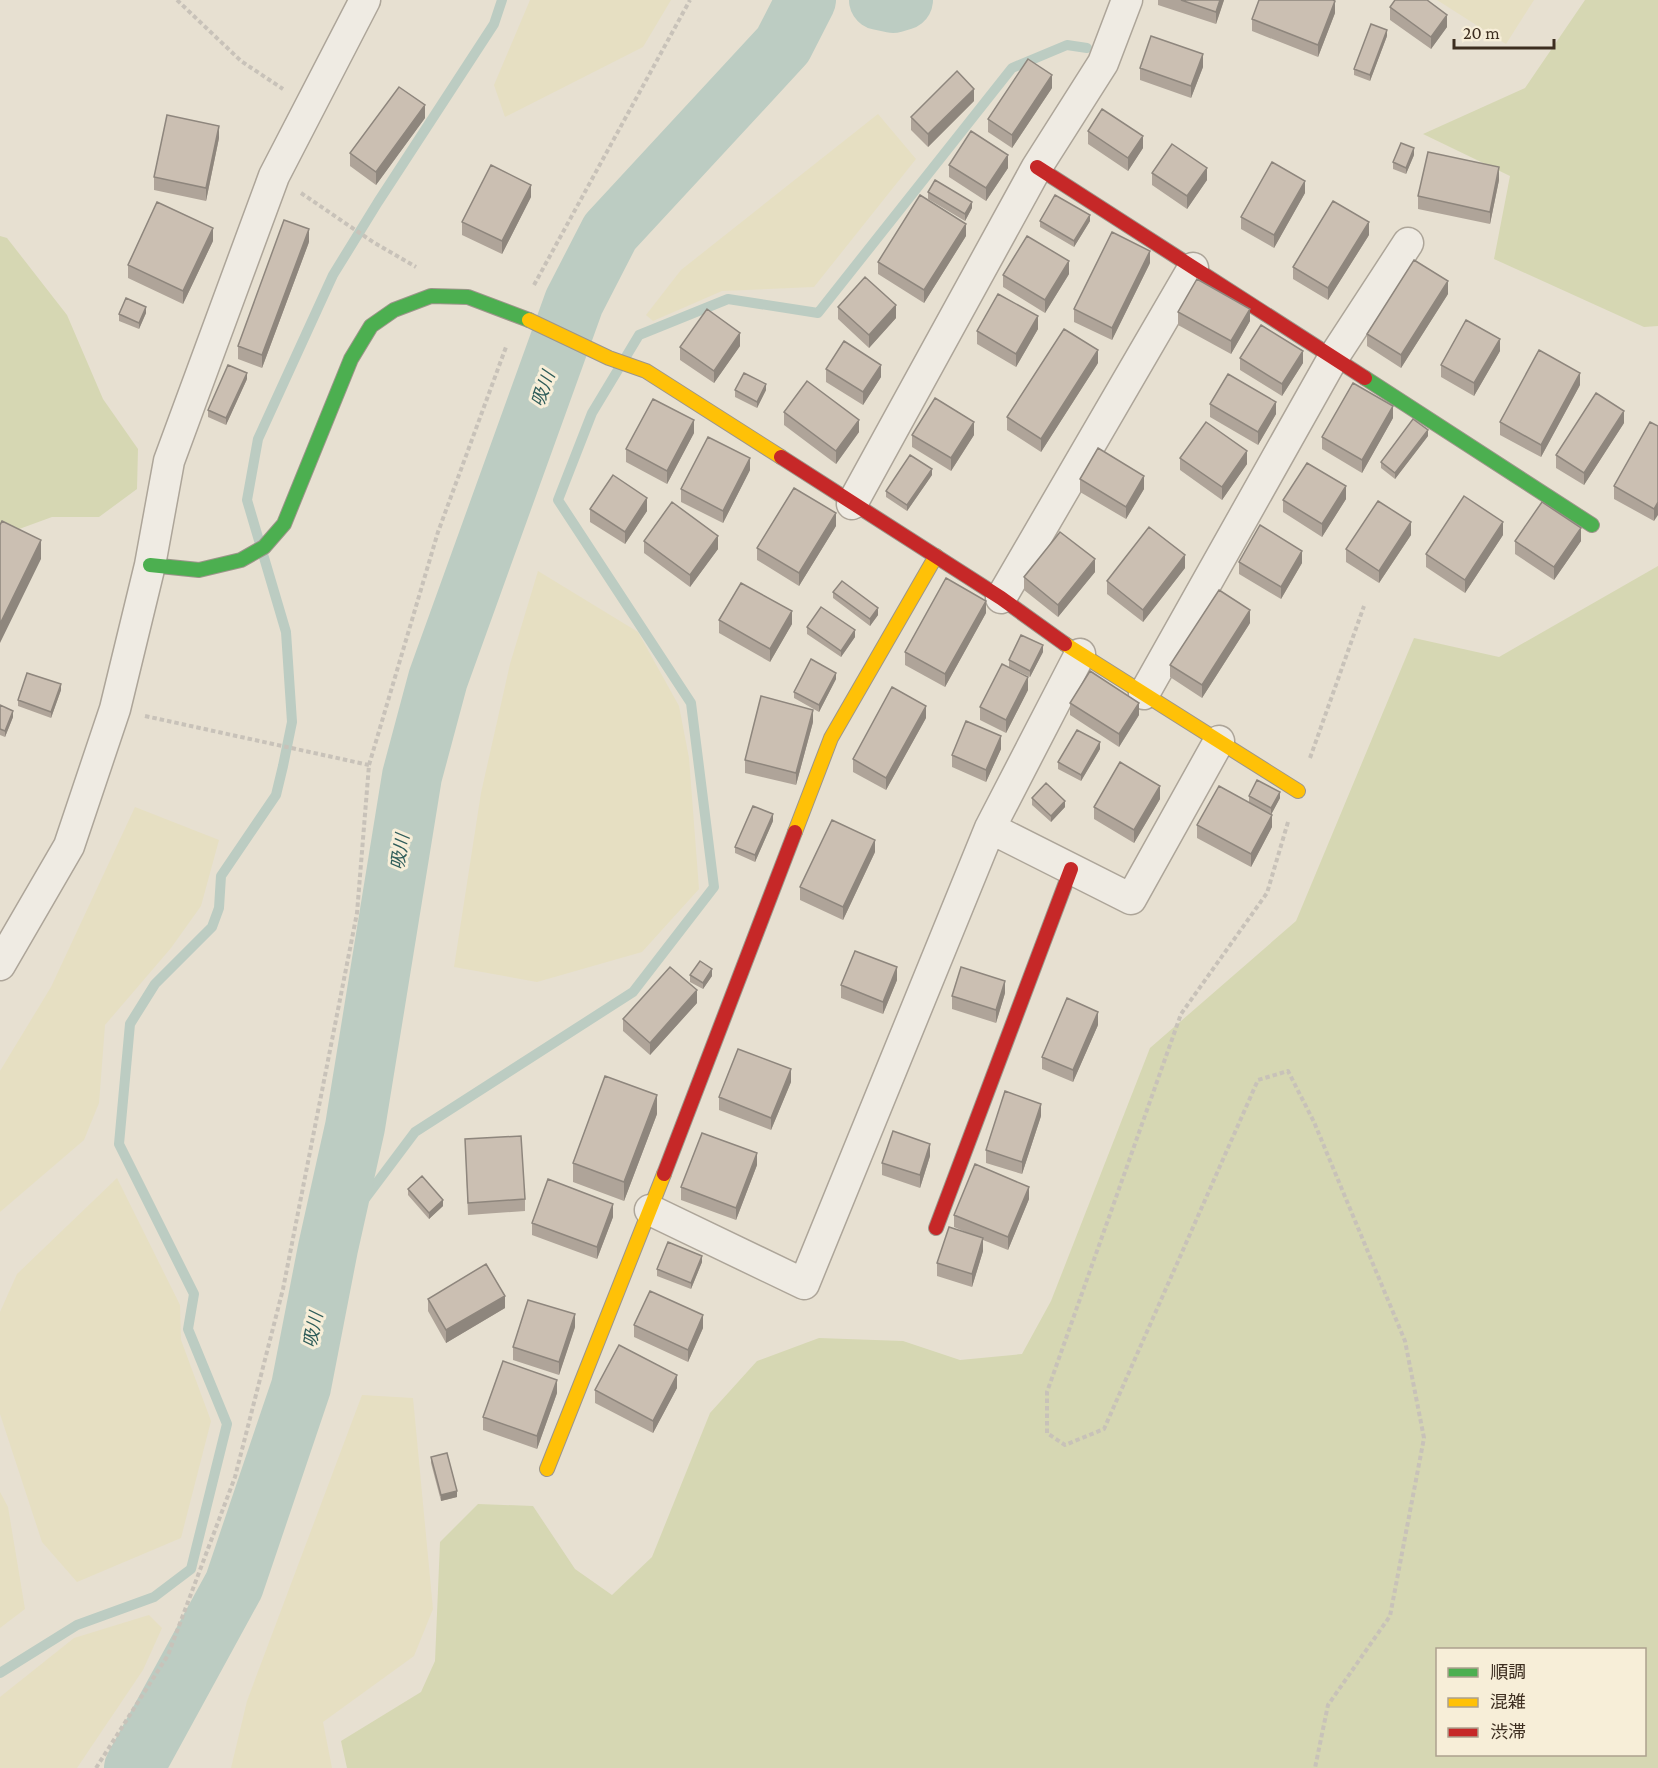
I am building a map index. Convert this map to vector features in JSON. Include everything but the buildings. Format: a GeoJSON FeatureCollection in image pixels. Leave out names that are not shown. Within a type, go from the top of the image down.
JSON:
{"type":"FeatureCollection","features":[{"type":"Feature","properties":{"kind":"street"},"geometry":{"type":"LineString","coordinates":[[0,965],[69,846],[115,709],[150,565],[169,461],[274,176],[365,0]]}},
{"type":"Feature","properties":{"kind":"street"},"geometry":{"type":"LineString","coordinates":[[852,504],[1037,168],[1103,63],[1127,0]]}},
{"type":"Feature","properties":{"kind":"street"},"geometry":{"type":"LineString","coordinates":[[1037,168],[1592,525]]}},
{"type":"Feature","properties":{"kind":"street"},"geometry":{"type":"LineString","coordinates":[[1144,694],[1333,358],[1408,243]]}},
{"type":"Feature","properties":{"kind":"street"},"geometry":{"type":"LineString","coordinates":[[1001,598],[1193,268]]}},
{"type":"Feature","properties":{"kind":"street"},"geometry":{"type":"LineString","coordinates":[[150,565],[199,570],[241,560],[264,547],[284,524],[351,359],[371,326],[394,310],[431,296],[468,297],[518,315],[609,358],[646,371],[1001,598],[1080,654],[1298,791]]}},
{"type":"Feature","properties":{"kind":"street"},"geometry":{"type":"LineString","coordinates":[[547,1469],[650,1210],[831,738],[936,556]]}},
{"type":"Feature","properties":{"kind":"street"},"geometry":{"type":"LineString","coordinates":[[650,1210],[804,1284],[990,828],[1080,654]]}},
{"type":"Feature","properties":{"kind":"street"},"geometry":{"type":"LineString","coordinates":[[990,828],[1131,899],[1219,741]]}},
{"type":"Feature","properties":{"kind":"street"},"geometry":{"type":"LineString","coordinates":[[936,1228],[1071,869]]}},
{"type":"Feature","properties":{"kind":"path"},"geometry":{"type":"LineString","coordinates":[[177,0],[241,61],[309,106]]}},
{"type":"Feature","properties":{"kind":"path"},"geometry":{"type":"LineString","coordinates":[[96,1768],[168,1655],[235,1477],[283,1289],[357,913],[369,765],[438,532],[518,315],[690,0]]}},
{"type":"Feature","properties":{"kind":"path"},"geometry":{"type":"LineString","coordinates":[[315,201],[373,242]]}},
{"type":"Feature","properties":{"kind":"path"},"geometry":{"type":"LineString","coordinates":[[1315,1768],[1328,1705],[1390,1616],[1424,1438],[1405,1341],[1314,1122],[1288,1071],[1258,1080],[1104,1429],[1065,1445],[1047,1433],[1047,1392],[1181,1014],[1267,893],[1298,791],[1364,606]]}},
{"type":"Feature","properties":{"kind":"path"},"geometry":{"type":"LineString","coordinates":[[115,709],[369,765]]}},
{"type":"Feature","properties":{"kind":"shaded area"},"geometry":{"type":"Polygon","coordinates":[[[530,0],[671,0],[643,47],[505,117],[494,85],[530,0]]]}},
{"type":"Feature","properties":{"kind":"shaded area"},"geometry":{"type":"Polygon","coordinates":[[[1437,0],[1534,0],[1506,44],[1437,0]]]}},
{"type":"Feature","properties":{"kind":"shaded area"},"geometry":{"type":"Polygon","coordinates":[[[878,114],[916,159],[814,287],[722,291],[653,321],[646,315],[681,270],[878,114]]]}},
{"type":"Feature","properties":{"kind":"shaded area"},"geometry":{"type":"Polygon","coordinates":[[[538,571],[638,632],[679,706],[689,758],[699,889],[642,952],[537,982],[454,967],[481,793],[510,664],[538,571]]]}},
{"type":"Feature","properties":{"kind":"shaded area"},"geometry":{"type":"Polygon","coordinates":[[[135,807],[219,840],[201,906],[171,948],[105,1025],[99,1103],[84,1140],[0,1212],[0,1071],[51,987],[135,807]]]}},
{"type":"Feature","properties":{"kind":"shaded area"},"geometry":{"type":"Polygon","coordinates":[[[117,1178],[180,1305],[181,1340],[211,1421],[181,1538],[77,1582],[42,1542],[0,1414],[0,1312],[17,1274],[117,1178]]]}},
{"type":"Feature","properties":{"kind":"shaded area"},"geometry":{"type":"Polygon","coordinates":[[[362,1395],[413,1398],[433,1609],[414,1656],[323,1722],[332,1768],[231,1768],[247,1701],[362,1395]]]}},
{"type":"Feature","properties":{"kind":"shaded area"},"geometry":{"type":"Polygon","coordinates":[[[0,1492],[8,1507],[25,1609],[0,1628],[0,1492]]]}},
{"type":"Feature","properties":{"kind":"shaded area"},"geometry":{"type":"Polygon","coordinates":[[[149,1615],[162,1628],[143,1670],[77,1768],[0,1768],[0,1697],[74,1638],[149,1615]]]}},
{"type":"Feature","properties":{"kind":"green space"},"geometry":{"type":"Polygon","coordinates":[[[1585,0],[1658,0],[1658,326],[1644,327],[1494,259],[1510,176],[1423,134],[1525,88],[1585,0]]]}},
{"type":"Feature","properties":{"kind":"green space"},"geometry":{"type":"Polygon","coordinates":[[[0,236],[7,238],[67,315],[103,399],[138,449],[137,489],[99,517],[52,517],[0,536],[0,236]]]}},
{"type":"Feature","properties":{"kind":"green space"},"geometry":{"type":"Polygon","coordinates":[[[1658,566],[1658,1768],[347,1768],[341,1741],[421,1692],[435,1661],[440,1542],[478,1504],[533,1506],[575,1569],[612,1595],[652,1557],[710,1413],[757,1361],[819,1338],[903,1341],[960,1360],[1022,1354],[1051,1301],[1150,1048],[1296,921],[1414,638],[1499,657],[1658,566]]]}},
{"type":"Feature","properties":{"kind":"waterway"},"geometry":{"type":"LineString","coordinates":[[0,1673],[77,1625],[154,1597],[191,1569],[227,1424],[188,1329],[194,1294],[119,1144],[130,1024],[155,984],[212,927],[219,908],[221,876],[276,795],[283,766],[292,722],[286,632],[247,500],[258,439],[333,275],[494,24],[502,0]]}},
{"type":"Feature","properties":{"kind":"waterway","name":"吸川"},"geometry":{"type":"LineString","coordinates":[[134,1768],[234,1585],[301,1387],[328,1248],[355,1127],[412,776],[438,679],[574,302],[610,232],[783,45],[806,0]]}},
{"type":"Feature","properties":{"kind":"waterway","name":"吸川"},"geometry":{"type":"LineString","coordinates":[[879,0],[893,3],[903,0]]}},
{"type":"Feature","properties":{"kind":"waterway"},"geometry":{"type":"LineString","coordinates":[[328,1248],[415,1132],[633,992],[714,887],[691,703],[558,500],[592,413],[639,335],[728,299],[818,313],[1012,68],[1067,45],[1087,48]]}},
{"type":"Feature","properties":{"kind":"traffic: fast"},"geometry":{"type":"LineString","coordinates":[[150,565],[199,570],[241,560],[264,547],[284,524],[351,359],[371,326],[394,310],[431,296],[468,297],[529,320]]}},
{"type":"Feature","properties":{"kind":"traffic: fast"},"geometry":{"type":"LineString","coordinates":[[1365,378],[1592,525]]}},
{"type":"Feature","properties":{"kind":"traffic: slow"},"geometry":{"type":"LineString","coordinates":[[529,320],[609,358],[646,371],[781,457]]}},
{"type":"Feature","properties":{"kind":"traffic: slow"},"geometry":{"type":"LineString","coordinates":[[795,832],[831,738],[936,556]]}},
{"type":"Feature","properties":{"kind":"traffic: slow"},"geometry":{"type":"LineString","coordinates":[[1065,644],[1298,791]]}},
{"type":"Feature","properties":{"kind":"traffic: slow"},"geometry":{"type":"LineString","coordinates":[[547,1469],[664,1174]]}},
{"type":"Feature","properties":{"kind":"traffic: jam"},"geometry":{"type":"LineString","coordinates":[[1037,167],[1365,378]]}},
{"type":"Feature","properties":{"kind":"traffic: jam"},"geometry":{"type":"LineString","coordinates":[[781,457],[1001,598],[1065,644]]}},
{"type":"Feature","properties":{"kind":"traffic: jam"},"geometry":{"type":"LineString","coordinates":[[664,1174],[795,832]]}},
{"type":"Feature","properties":{"kind":"traffic: jam"},"geometry":{"type":"LineString","coordinates":[[936,1228],[1071,869]]}}]}
